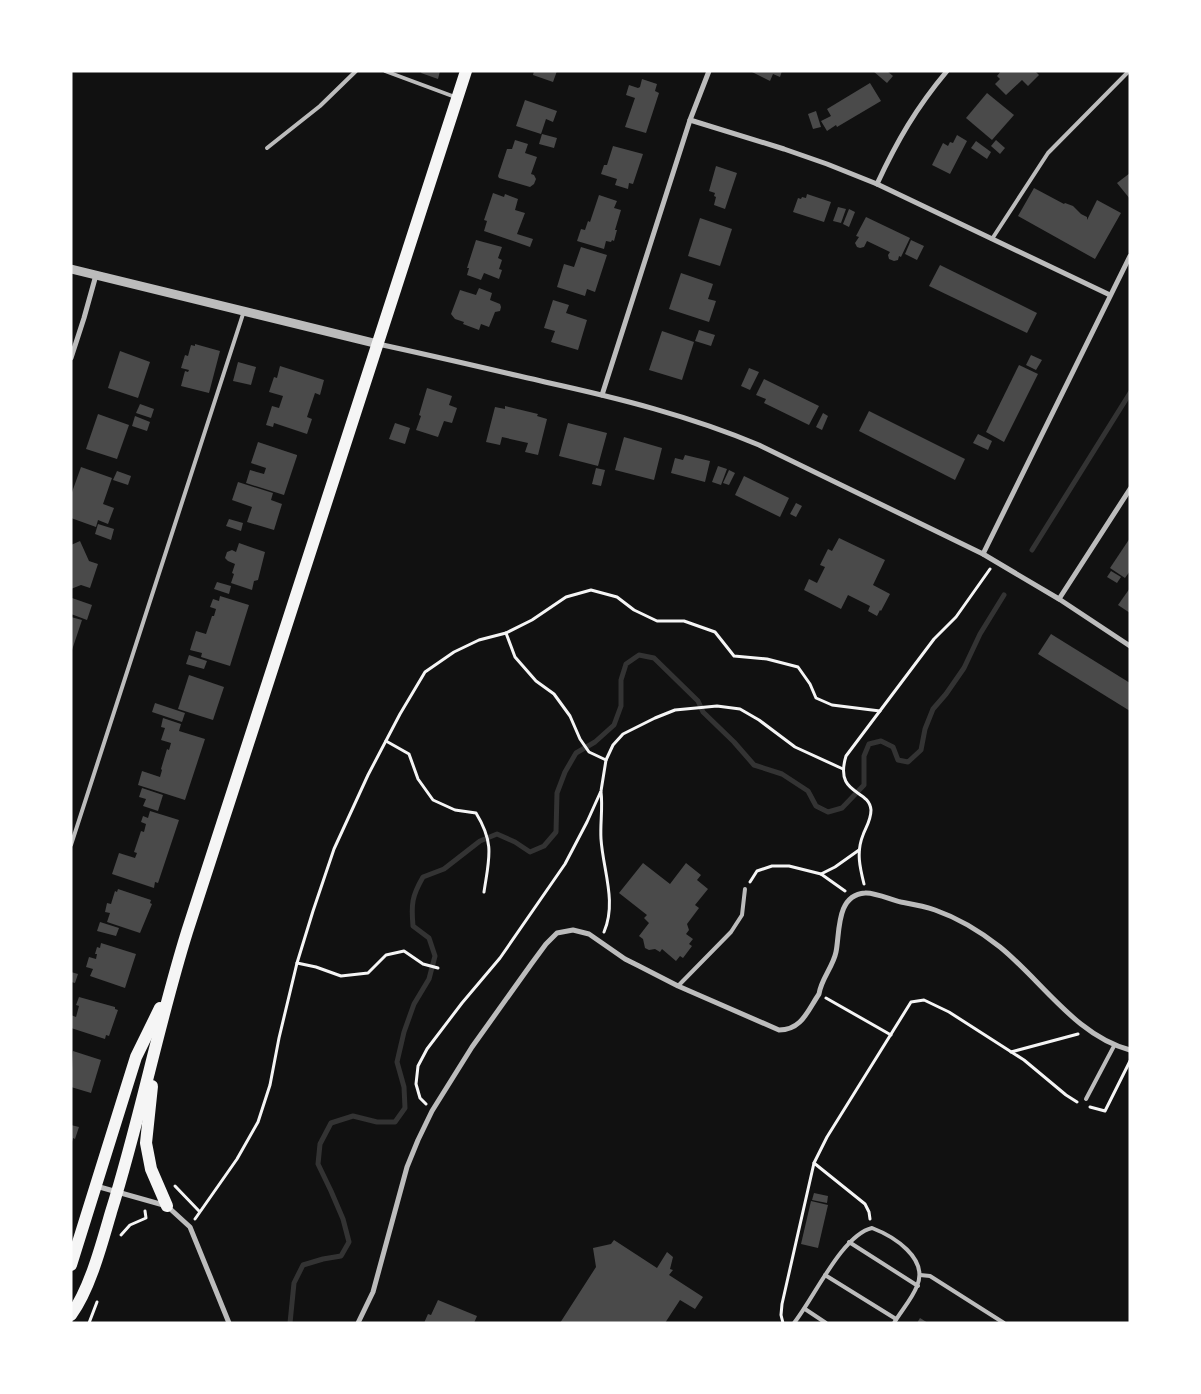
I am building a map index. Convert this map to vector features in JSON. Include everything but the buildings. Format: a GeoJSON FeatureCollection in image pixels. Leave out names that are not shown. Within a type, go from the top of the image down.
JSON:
{"type":"FeatureCollection","features":[{"type":"Feature","properties":{"kind":"main road"},"geometry":{"type":"LineString","coordinates":[[71,1315],[87,1284],[118,1191],[168,993],[466,71]]}},
{"type":"Feature","properties":{"kind":"main road"},"geometry":{"type":"LineString","coordinates":[[71,1264],[136,1057],[145,1035],[168,993]]}},
{"type":"Feature","properties":{"kind":"main road"},"geometry":{"type":"LineString","coordinates":[[157,1041],[146,1143],[152,1169],[167,1206]]}},
{"type":"Feature","properties":{"kind":"street"},"geometry":{"type":"LineString","coordinates":[[602,395],[690,120],[709,71]]}},
{"type":"Feature","properties":{"kind":"street"},"geometry":{"type":"LineString","coordinates":[[877,184],[906,125],[947,71]]}},
{"type":"Feature","properties":{"kind":"street"},"geometry":{"type":"LineString","coordinates":[[690,120],[810,158],[877,184],[1110,295]]}},
{"type":"Feature","properties":{"kind":"street"},"geometry":{"type":"LineString","coordinates":[[983,554],[1130,256]]}},
{"type":"Feature","properties":{"kind":"street"},"geometry":{"type":"LineString","coordinates":[[71,269],[378,344],[602,395],[724,430],[983,554],[1059,599],[1130,646]]}},
{"type":"Feature","properties":{"kind":"street"},"geometry":{"type":"LineString","coordinates":[[71,358],[96,275]]}},
{"type":"Feature","properties":{"kind":"street"},"geometry":{"type":"LineString","coordinates":[[1059,599],[1130,488]]}},
{"type":"Feature","properties":{"kind":"street"},"geometry":{"type":"LineString","coordinates":[[358,1323],[373,1292],[407,1167],[432,1111],[472,1047],[546,944],[558,933],[573,930],[589,934],[625,959],[678,986],[780,1030],[787,1030],[801,1022],[819,994],[819,989],[832,965],[843,910],[852,896],[866,892],[934,909],[969,925],[1000,947],[1055,1002],[1091,1031],[1114,1046],[1130,1050]]}},
{"type":"Feature","properties":{"kind":"street"},"geometry":{"type":"LineString","coordinates":[[95,1186],[167,1206],[190,1226],[229,1323]]}},
{"type":"Feature","properties":{"kind":"lane"},"geometry":{"type":"LineString","coordinates":[[268,148],[320,106],[356,71]]}},
{"type":"Feature","properties":{"kind":"lane"},"geometry":{"type":"LineString","coordinates":[[385,71],[458,98]]}},
{"type":"Feature","properties":{"kind":"lane"},"geometry":{"type":"LineString","coordinates":[[992,239],[1048,153],[1129,71]]}},
{"type":"Feature","properties":{"kind":"lane"},"geometry":{"type":"LineString","coordinates":[[71,845],[244,311]]}},
{"type":"Feature","properties":{"kind":"lane"},"geometry":{"type":"LineString","coordinates":[[678,986],[731,932],[742,915],[745,889]]}},
{"type":"Feature","properties":{"kind":"lane"},"geometry":{"type":"LineString","coordinates":[[1086,1098],[1114,1046]]}},
{"type":"Feature","properties":{"kind":"lane"},"geometry":{"type":"LineString","coordinates":[[794,1323],[806,1309],[825,1276],[849,1242],[864,1230],[872,1228],[890,1237],[914,1256],[919,1264],[920,1275],[918,1286],[895,1321],[825,1276]]}},
{"type":"Feature","properties":{"kind":"lane"},"geometry":{"type":"LineString","coordinates":[[849,1242],[918,1286]]}},
{"type":"Feature","properties":{"kind":"lane"},"geometry":{"type":"LineString","coordinates":[[920,1275],[930,1276],[1004,1323]]}},
{"type":"Feature","properties":{"kind":"lane"},"geometry":{"type":"LineString","coordinates":[[806,1309],[826,1323]]}},
{"type":"Feature","properties":{"kind":"path"},"geometry":{"type":"LineString","coordinates":[[866,892],[859,864],[862,836],[869,823],[871,808],[866,801],[850,788],[845,780],[843,769],[846,756],[934,639],[956,617],[995,561]]}},
{"type":"Feature","properties":{"kind":"path"},"geometry":{"type":"LineString","coordinates":[[190,1226],[237,1159],[258,1122],[270,1085],[297,963],[312,911],[334,849],[368,775],[425,672],[454,652],[479,640],[506,633],[532,620],[566,597],[591,590],[617,596],[634,610],[657,621],[684,622],[715,632],[734,656],[767,659],[798,667],[810,684],[816,698],[832,705],[880,711]]}},
{"type":"Feature","properties":{"kind":"path"},"geometry":{"type":"LineString","coordinates":[[506,633],[515,657],[536,681],[554,694],[570,716],[580,739],[589,752],[606,760]]}},
{"type":"Feature","properties":{"kind":"path"},"geometry":{"type":"LineString","coordinates":[[599,942],[607,924],[609,906],[609,882],[601,837],[603,813],[601,791],[606,760],[613,745],[623,734],[675,710],[717,706],[740,709],[759,720],[795,748],[843,769]]}},
{"type":"Feature","properties":{"kind":"path"},"geometry":{"type":"LineString","coordinates":[[386,741],[408,754],[418,779],[432,800],[455,810],[476,813],[485,828],[490,846],[484,892]]}},
{"type":"Feature","properties":{"kind":"path"},"geometry":{"type":"LineString","coordinates":[[432,1111],[420,1098],[416,1084],[418,1066],[427,1049],[500,958],[565,864],[601,791]]}},
{"type":"Feature","properties":{"kind":"path"},"geometry":{"type":"LineString","coordinates":[[822,874],[860,849]]}},
{"type":"Feature","properties":{"kind":"path"},"geometry":{"type":"LineString","coordinates":[[745,889],[757,871],[772,866],[789,866],[822,874],[852,896]]}},
{"type":"Feature","properties":{"kind":"path"},"geometry":{"type":"LineString","coordinates":[[297,963],[316,967],[341,976],[368,973],[386,956],[404,951],[423,964],[438,968]]}},
{"type":"Feature","properties":{"kind":"path"},"geometry":{"type":"LineString","coordinates":[[819,994],[891,1034]]}},
{"type":"Feature","properties":{"kind":"path"},"geometry":{"type":"LineString","coordinates":[[783,1323],[781,1315],[782,1304],[814,1163],[911,1002],[924,1000],[949,1012],[1024,1060],[1066,1095],[1084,1106],[1105,1111],[1130,1061]]}},
{"type":"Feature","properties":{"kind":"path"},"geometry":{"type":"LineString","coordinates":[[1011,1052],[1091,1031]]}},
{"type":"Feature","properties":{"kind":"path"},"geometry":{"type":"LineString","coordinates":[[814,1163],[865,1204],[869,1212],[872,1228]]}},
{"type":"Feature","properties":{"kind":"path"},"geometry":{"type":"LineString","coordinates":[[118,1242],[122,1233],[130,1225],[146,1218],[144,1200]]}},
{"type":"Feature","properties":{"kind":"path"},"geometry":{"type":"LineString","coordinates":[[89,1323],[98,1298]]}},
{"type":"Feature","properties":{"kind":"waterway"},"geometry":{"type":"LineString","coordinates":[[1032,550],[1130,393]]}},
{"type":"Feature","properties":{"kind":"waterway"},"geometry":{"type":"LineString","coordinates":[[290,1323],[294,1283],[303,1265],[341,1256],[349,1242],[343,1219],[318,1164],[320,1144],[331,1123],[353,1116],[377,1122],[395,1122],[405,1108],[404,1087],[397,1062],[404,1032],[414,1004],[429,979],[435,956],[429,938],[413,926],[413,900],[419,884],[423,877],[444,869],[480,841],[497,834],[515,842],[530,852],[544,846],[556,832],[557,793],[565,772],[576,753],[595,742],[614,725],[621,706],[621,680],[626,664],[639,655],[654,658],[698,701],[703,712],[734,742],[754,765],[782,774],[808,791],[816,806],[828,812],[842,808],[864,785],[864,756],[869,744],[881,741],[893,747],[898,760],[908,762],[921,750],[925,729],[933,709],[964,668],[980,634],[1004,595]]}}]}
